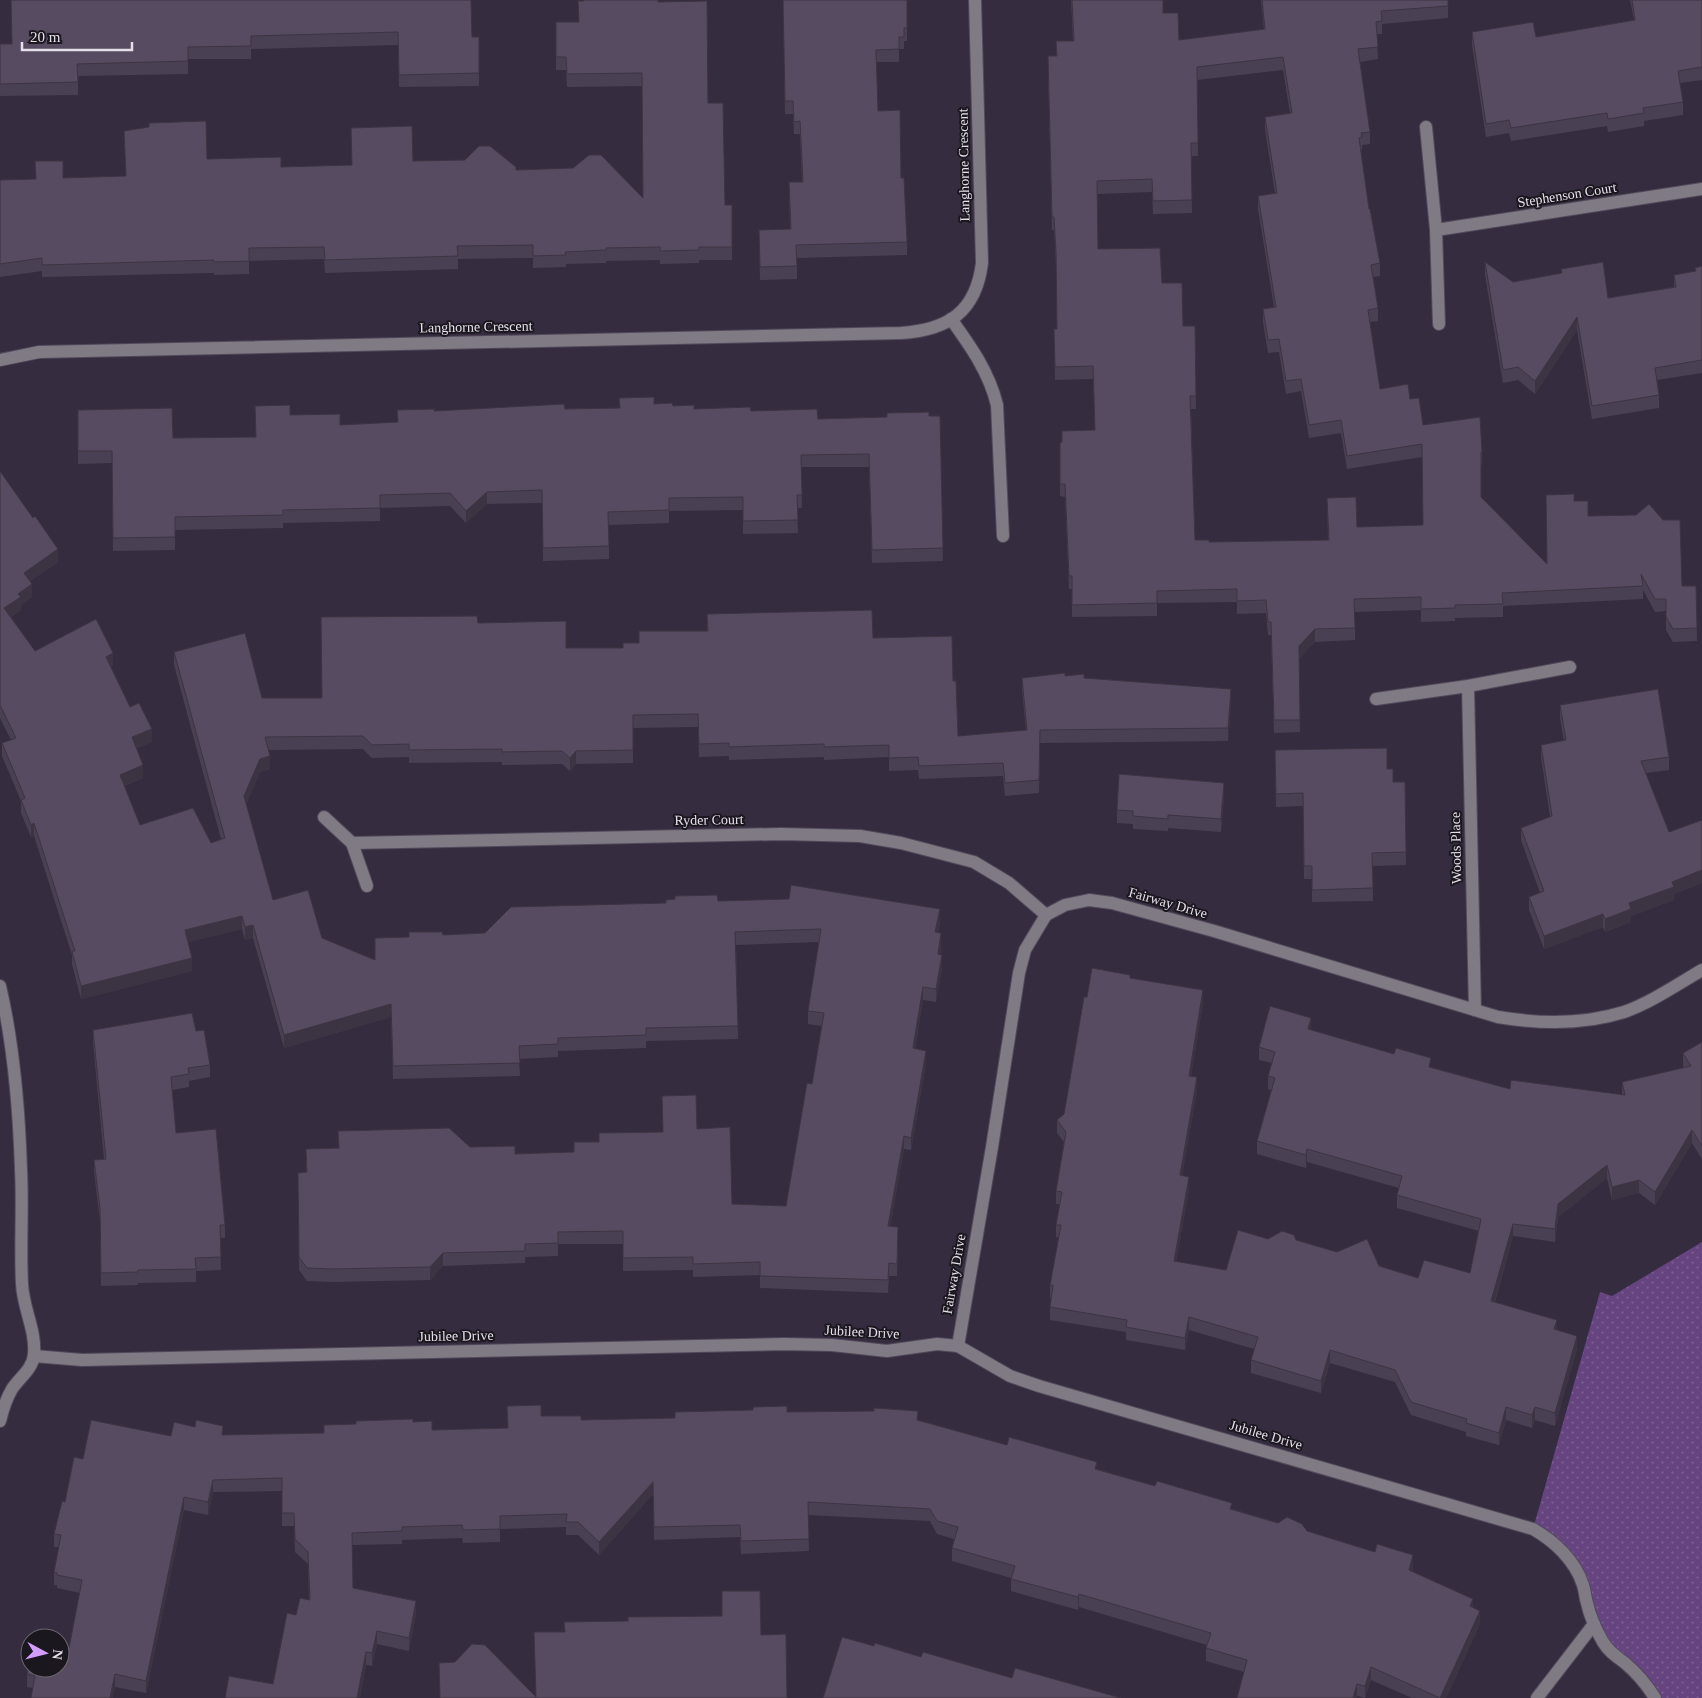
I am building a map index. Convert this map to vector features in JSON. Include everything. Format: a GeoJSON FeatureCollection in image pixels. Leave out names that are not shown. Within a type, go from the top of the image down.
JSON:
{"type":"FeatureCollection","features":[{"type":"Feature","properties":{"kind":"street","name":"Langhorne Crescent"},"geometry":{"type":"LineString","coordinates":[[0,360],[39,352],[901,333],[931,328],[959,314],[976,290],[982,263],[975,0]]}},
{"type":"Feature","properties":{"kind":"street"},"geometry":{"type":"LineString","coordinates":[[1426,127],[1436,230],[1439,324]]}},
{"type":"Feature","properties":{"kind":"street","name":"Stephenson Court"},"geometry":{"type":"LineString","coordinates":[[1436,230],[1702,189]]}},
{"type":"Feature","properties":{"kind":"street"},"geometry":{"type":"LineString","coordinates":[[951,319],[975,352],[993,388],[997,405],[1004,536]]}},
{"type":"Feature","properties":{"kind":"street"},"geometry":{"type":"LineString","coordinates":[[1376,699],[1468,686],[1570,667]]}},
{"type":"Feature","properties":{"kind":"street","name":"Woods Place"},"geometry":{"type":"LineString","coordinates":[[1468,686],[1475,1010]]}},
{"type":"Feature","properties":{"kind":"street"},"geometry":{"type":"LineString","coordinates":[[324,817],[352,843],[367,886]]}},
{"type":"Feature","properties":{"kind":"street","name":"Ryder Court"},"geometry":{"type":"LineString","coordinates":[[352,843],[781,834],[860,836],[901,843],[974,862],[1010,883],[1046,915]]}},
{"type":"Feature","properties":{"kind":"street","name":"Fairway Drive"},"geometry":{"type":"LineString","coordinates":[[958,1346],[1019,973],[1025,950],[1046,915],[1065,905],[1089,900],[1112,903],[1475,1010],[1498,1016],[1544,1023],[1570,1022],[1624,1012],[1702,970]]}},
{"type":"Feature","properties":{"kind":"street"},"geometry":{"type":"LineString","coordinates":[[0,986],[15,1070],[22,1169],[20,1246],[23,1304],[33,1335],[34,1356],[26,1373],[13,1387],[0,1420]]}},
{"type":"Feature","properties":{"kind":"street","name":"Jubilee Drive"},"geometry":{"type":"LineString","coordinates":[[34,1356],[82,1360],[784,1344],[832,1345],[887,1351],[938,1344],[958,1346],[1010,1376],[1039,1386],[1533,1529],[1553,1542],[1570,1560],[1583,1585],[1594,1624],[1612,1654],[1638,1675],[1655,1698]]}},
{"type":"Feature","properties":{"kind":"street"},"geometry":{"type":"LineString","coordinates":[[1537,1698],[1594,1624]]}},
{"type":"Feature","properties":{"kind":"shaded area"},"geometry":{"type":"Polygon","coordinates":[[[1702,1242],[1702,1698],[1655,1698],[1612,1654],[1578,1573],[1533,1529],[1600,1292],[1612,1296],[1702,1242]]]}},
{"type":"Feature","properties":{"kind":"building"},"geometry":{"type":"Polygon","coordinates":[[[11,0],[471,0],[472,37],[479,37],[479,73],[399,75],[398,32],[251,36],[251,46],[188,47],[188,61],[77,64],[78,82],[0,84],[0,44],[12,44],[11,0]]]}},
{"type":"Feature","properties":{"kind":"building"},"geometry":{"type":"Polygon","coordinates":[[[783,0],[907,0],[907,28],[904,28],[904,37],[899,37],[899,49],[876,50],[878,111],[900,110],[901,178],[904,178],[907,242],[796,245],[797,266],[760,267],[759,230],[791,229],[789,182],[803,182],[800,121],[794,122],[793,101],[785,101],[783,0]]]}},
{"type":"Feature","properties":{"kind":"building"},"geometry":{"type":"Polygon","coordinates":[[[1072,0],[1163,0],[1163,13],[1178,13],[1179,40],[1265,29],[1262,0],[1448,0],[1448,6],[1381,11],[1382,21],[1376,22],[1378,47],[1358,49],[1370,132],[1361,133],[1362,137],[1359,138],[1369,209],[1380,263],[1371,265],[1378,308],[1368,310],[1380,389],[1408,384],[1410,399],[1419,398],[1423,425],[1480,417],[1482,452],[1481,497],[1547,564],[1546,495],[1574,494],[1574,501],[1588,501],[1588,516],[1636,515],[1649,504],[1663,520],[1680,520],[1682,586],[1696,586],[1697,628],[1673,629],[1666,617],[1666,599],[1655,599],[1641,574],[1643,586],[1502,593],[1503,604],[1455,605],[1455,608],[1421,609],[1421,597],[1354,599],[1355,628],[1315,629],[1299,646],[1300,720],[1274,720],[1271,622],[1268,622],[1266,600],[1237,601],[1237,589],[1157,591],[1157,603],[1072,605],[1072,576],[1069,576],[1065,484],[1060,484],[1060,443],[1062,442],[1062,431],[1095,430],[1093,366],[1055,367],[1054,329],[1057,329],[1056,252],[1054,217],[1052,217],[1048,56],[1057,56],[1056,41],[1074,41],[1072,0]],[[1283,57],[1197,67],[1198,143],[1191,143],[1192,200],[1153,201],[1152,179],[1097,181],[1098,249],[1160,248],[1162,283],[1182,283],[1183,326],[1195,326],[1196,396],[1190,396],[1195,540],[1209,540],[1209,542],[1329,540],[1327,498],[1356,497],[1357,527],[1423,525],[1422,444],[1347,456],[1341,420],[1309,425],[1301,379],[1286,381],[1279,339],[1268,340],[1263,309],[1276,307],[1258,196],[1277,193],[1265,117],[1292,113],[1283,57]]]}},
{"type":"Feature","properties":{"kind":"building"},"geometry":{"type":"Polygon","coordinates":[[[1632,0],[1702,0],[1702,67],[1678,71],[1683,102],[1643,108],[1644,113],[1608,119],[1607,113],[1511,128],[1509,120],[1486,124],[1472,32],[1533,22],[1536,37],[1635,20],[1632,0]]]}},
{"type":"Feature","properties":{"kind":"building"},"geometry":{"type":"Polygon","coordinates":[[[578,1],[707,1],[708,103],[723,103],[725,205],[732,205],[732,247],[699,247],[699,250],[660,251],[660,247],[606,248],[606,250],[565,252],[566,255],[533,256],[533,245],[457,246],[458,256],[325,260],[324,247],[249,248],[249,261],[214,262],[214,260],[42,265],[42,258],[0,264],[0,180],[36,179],[35,161],[63,161],[63,178],[126,176],[124,131],[149,127],[149,123],[206,121],[207,159],[281,157],[281,167],[352,165],[351,128],[412,126],[413,161],[465,160],[479,146],[490,146],[516,167],[516,170],[573,168],[589,155],[601,155],[643,198],[642,73],[567,74],[566,57],[556,57],[556,22],[579,22],[578,1]]]}},
{"type":"Feature","properties":{"kind":"building"},"geometry":{"type":"Polygon","coordinates":[[[1485,262],[1513,282],[1562,273],[1561,269],[1603,262],[1608,298],[1676,287],[1674,275],[1696,271],[1695,268],[1702,266],[1702,360],[1655,368],[1659,395],[1592,406],[1577,317],[1535,381],[1518,367],[1503,370],[1485,262]]]}},
{"type":"Feature","properties":{"kind":"building"},"geometry":{"type":"Polygon","coordinates":[[[654,397],[654,404],[672,403],[673,406],[694,405],[694,409],[750,407],[751,411],[817,409],[818,419],[887,417],[887,413],[929,412],[929,416],[940,416],[943,548],[872,550],[869,454],[801,455],[802,495],[797,495],[798,520],[743,521],[743,497],[669,498],[669,510],[608,512],[609,546],[543,548],[542,490],[487,492],[466,511],[450,493],[380,495],[380,508],[283,510],[283,515],[175,517],[175,537],[113,538],[112,451],[78,451],[78,410],[172,408],[173,438],[256,437],[255,406],[290,405],[290,415],[340,414],[340,425],[398,422],[397,410],[435,409],[434,411],[564,404],[565,409],[620,408],[619,398],[654,397]]]}},
{"type":"Feature","properties":{"kind":"building"},"geometry":{"type":"Polygon","coordinates":[[[0,471],[33,518],[35,516],[58,549],[24,573],[32,584],[18,594],[21,597],[4,608],[35,651],[96,619],[113,653],[106,657],[130,707],[139,703],[152,729],[132,737],[143,765],[120,775],[140,825],[193,808],[211,843],[225,838],[174,652],[245,633],[262,698],[322,698],[321,617],[477,616],[478,623],[566,621],[566,648],[623,648],[623,643],[639,643],[639,631],[708,631],[707,614],[872,610],[873,638],[952,636],[953,681],[956,681],[958,736],[1027,730],[1022,678],[1065,673],[1065,676],[1084,674],[1084,678],[1231,689],[1228,728],[1040,730],[1039,780],[1005,783],[1003,763],[919,766],[918,757],[889,758],[889,745],[824,747],[824,744],[729,747],[729,743],[699,744],[698,714],[633,715],[633,750],[576,751],[570,758],[562,751],[502,752],[502,749],[409,750],[409,744],[372,745],[363,736],[265,737],[270,756],[260,759],[244,796],[273,900],[308,890],[322,938],[375,960],[375,938],[409,937],[409,932],[442,932],[443,935],[485,933],[511,907],[666,903],[666,900],[675,899],[675,896],[717,895],[718,901],[789,899],[791,885],[940,909],[935,932],[941,933],[938,954],[942,955],[936,989],[923,987],[913,1048],[926,1051],[911,1138],[904,1136],[888,1226],[898,1227],[897,1264],[889,1263],[888,1280],[760,1276],[760,1262],[693,1264],[693,1257],[623,1258],[623,1231],[558,1232],[558,1243],[525,1244],[525,1251],[443,1253],[430,1267],[307,1268],[299,1257],[298,1173],[307,1172],[306,1149],[339,1148],[338,1131],[449,1128],[470,1147],[515,1146],[515,1154],[574,1152],[574,1142],[599,1142],[599,1133],[663,1132],[662,1096],[696,1095],[697,1129],[730,1127],[732,1204],[786,1206],[807,1083],[812,1084],[824,1013],[808,1011],[821,929],[735,932],[738,1026],[646,1028],[646,1035],[558,1038],[558,1044],[519,1046],[520,1063],[393,1066],[391,1004],[284,1035],[253,925],[245,927],[242,916],[185,930],[192,958],[81,986],[72,951],[75,951],[34,823],[31,825],[21,800],[25,798],[2,743],[16,738],[0,705],[0,471]]]}},
{"type":"Feature","properties":{"kind":"building"},"geometry":{"type":"Polygon","coordinates":[[[1658,689],[1669,757],[1641,761],[1669,832],[1702,820],[1702,870],[1672,882],[1674,887],[1629,903],[1631,909],[1605,919],[1603,914],[1544,936],[1529,897],[1544,891],[1521,828],[1552,816],[1541,745],[1566,740],[1560,705],[1658,689]]]}},
{"type":"Feature","properties":{"kind":"building"},"geometry":{"type":"Polygon","coordinates":[[[1387,748],[1387,769],[1393,769],[1393,782],[1405,782],[1406,852],[1372,853],[1373,888],[1312,890],[1312,866],[1304,866],[1303,793],[1276,794],[1275,750],[1387,748]]]}},
{"type":"Feature","properties":{"kind":"building"},"geometry":{"type":"Polygon","coordinates":[[[1119,774],[1224,783],[1221,819],[1168,815],[1168,819],[1133,816],[1133,811],[1117,810],[1119,774]]]}},
{"type":"Feature","properties":{"kind":"building"},"geometry":{"type":"Polygon","coordinates":[[[1092,968],[1130,975],[1130,978],[1203,990],[1189,1076],[1197,1077],[1180,1175],[1189,1177],[1174,1261],[1226,1270],[1238,1230],[1268,1239],[1282,1231],[1294,1235],[1296,1240],[1337,1252],[1367,1239],[1379,1266],[1418,1278],[1424,1260],[1470,1273],[1481,1219],[1397,1195],[1402,1176],[1307,1149],[1306,1155],[1257,1141],[1275,1078],[1268,1076],[1275,1052],[1259,1047],[1270,1006],[1311,1018],[1308,1029],[1394,1054],[1396,1048],[1431,1058],[1429,1067],[1510,1089],[1511,1080],[1625,1095],[1622,1082],[1691,1066],[1683,1053],[1702,1042],[1702,1146],[1692,1130],[1655,1192],[1639,1180],[1612,1187],[1607,1165],[1558,1204],[1555,1229],[1513,1224],[1491,1301],[1557,1320],[1554,1329],[1577,1336],[1555,1413],[1535,1407],[1532,1415],[1506,1407],[1499,1433],[1466,1423],[1467,1419],[1411,1402],[1395,1370],[1330,1350],[1321,1381],[1251,1360],[1258,1337],[1189,1317],[1185,1338],[1126,1327],[1127,1320],[1050,1307],[1053,1285],[1050,1285],[1061,1225],[1056,1225],[1062,1192],[1056,1191],[1066,1132],[1057,1120],[1064,1114],[1084,997],[1087,997],[1092,968]]]}},
{"type":"Feature","properties":{"kind":"building"},"geometry":{"type":"Polygon","coordinates":[[[192,1013],[196,1031],[204,1030],[210,1065],[188,1068],[189,1074],[171,1077],[176,1133],[216,1129],[225,1225],[220,1225],[221,1257],[195,1258],[196,1269],[101,1273],[100,1208],[94,1160],[106,1159],[93,1030],[192,1013]]]}},
{"type":"Feature","properties":{"kind":"building"},"geometry":{"type":"Polygon","coordinates":[[[541,1405],[541,1416],[581,1416],[581,1420],[675,1418],[675,1412],[753,1410],[753,1407],[787,1406],[787,1412],[874,1411],[874,1408],[918,1411],[917,1420],[1007,1445],[1009,1437],[1097,1462],[1095,1469],[1155,1486],[1157,1481],[1232,1503],[1230,1509],[1278,1523],[1287,1517],[1302,1524],[1307,1531],[1375,1552],[1377,1544],[1413,1555],[1409,1570],[1473,1599],[1470,1606],[1480,1611],[1440,1698],[1371,1667],[1365,1686],[1357,1684],[1353,1698],[1237,1698],[1247,1660],[1206,1648],[1211,1633],[1079,1594],[1078,1597],[1011,1579],[1015,1566],[952,1548],[958,1527],[937,1521],[930,1509],[808,1502],[809,1539],[741,1541],[740,1525],[654,1527],[653,1482],[599,1542],[578,1522],[566,1522],[567,1514],[500,1516],[500,1529],[463,1530],[462,1525],[402,1527],[402,1531],[352,1533],[353,1588],[416,1601],[409,1638],[377,1631],[372,1653],[366,1652],[357,1698],[225,1698],[229,1676],[273,1684],[287,1613],[296,1615],[300,1598],[310,1600],[308,1552],[295,1539],[294,1513],[282,1513],[282,1478],[213,1480],[208,1502],[184,1497],[146,1681],[115,1674],[110,1698],[31,1698],[35,1678],[70,1678],[70,1643],[82,1580],[57,1575],[54,1572],[61,1535],[54,1534],[62,1501],[65,1502],[74,1457],[83,1459],[91,1420],[171,1436],[174,1422],[195,1427],[196,1420],[223,1426],[222,1435],[324,1433],[324,1425],[356,1424],[356,1421],[413,1419],[413,1422],[432,1421],[432,1430],[508,1428],[507,1406],[541,1405]]]}},
{"type":"Feature","properties":{"kind":"building"},"geometry":{"type":"Polygon","coordinates":[[[722,1591],[760,1591],[761,1635],[786,1634],[787,1698],[440,1698],[439,1663],[455,1662],[472,1644],[485,1645],[536,1697],[534,1632],[565,1632],[564,1622],[628,1621],[628,1617],[722,1616],[722,1591]]]}},
{"type":"Feature","properties":{"kind":"building"},"geometry":{"type":"Polygon","coordinates":[[[842,1637],[874,1646],[875,1643],[921,1657],[923,1652],[1012,1678],[1015,1668],[1121,1698],[823,1698],[842,1637]]]}}]}
